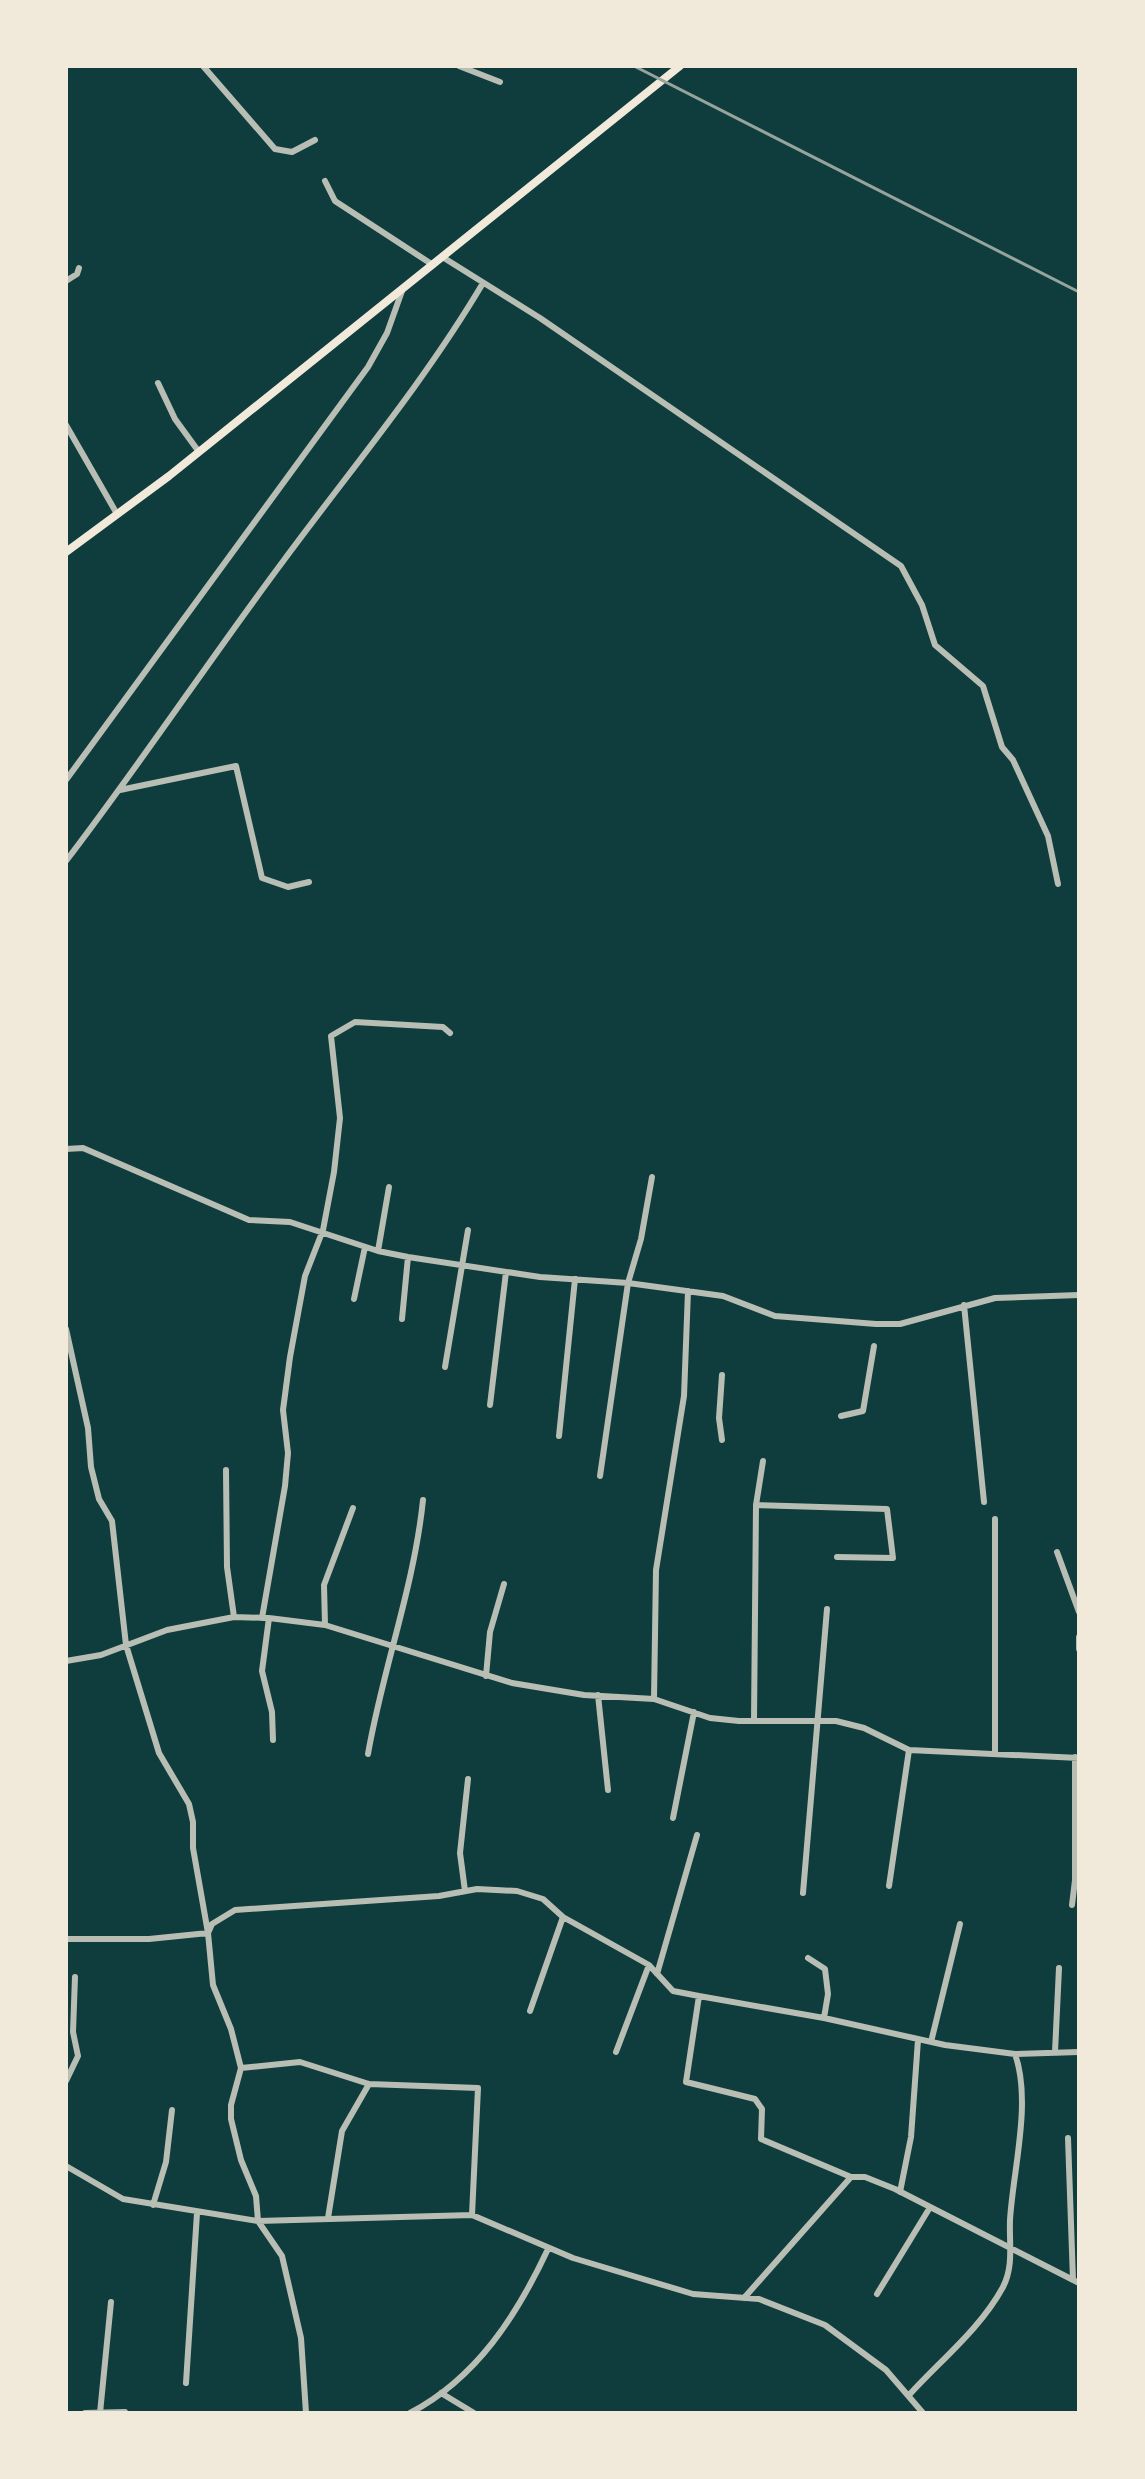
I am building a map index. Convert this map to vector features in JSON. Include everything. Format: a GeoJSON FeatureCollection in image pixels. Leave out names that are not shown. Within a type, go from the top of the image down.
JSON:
{"type":"FeatureCollection","features":[{"type":"Feature","properties":{"kind":"main road"},"geometry":{"type":"LineString","coordinates":[[66,552],[199,452],[680,66]]}},
{"type":"Feature","properties":{"kind":"street"},"geometry":{"type":"LineString","coordinates":[[203,66],[275,149],[292,152],[315,140]]}},
{"type":"Feature","properties":{"kind":"street"},"geometry":{"type":"LineString","coordinates":[[459,66],[500,82]]}},
{"type":"Feature","properties":{"kind":"street"},"geometry":{"type":"LineString","coordinates":[[325,181],[329,193],[343,207],[433,265]]}},
{"type":"Feature","properties":{"kind":"street"},"geometry":{"type":"LineString","coordinates":[[444,258],[901,566],[922,605],[935,645],[983,686],[1002,747],[1013,760],[1048,836],[1058,884]]}},
{"type":"Feature","properties":{"kind":"street"},"geometry":{"type":"LineString","coordinates":[[66,281],[77,274],[79,268]]}},
{"type":"Feature","properties":{"kind":"street"},"geometry":{"type":"LineString","coordinates":[[66,861],[263,588],[410,395],[450,339],[483,283]]}},
{"type":"Feature","properties":{"kind":"street"},"geometry":{"type":"LineString","coordinates":[[66,780],[109,726],[290,470],[368,367],[387,333],[402,291]]}},
{"type":"Feature","properties":{"kind":"street"},"geometry":{"type":"LineString","coordinates":[[158,383],[175,419],[199,452]]}},
{"type":"Feature","properties":{"kind":"street"},"geometry":{"type":"LineString","coordinates":[[66,425],[117,514]]}},
{"type":"Feature","properties":{"kind":"street"},"geometry":{"type":"LineString","coordinates":[[120,790],[236,766],[262,878],[288,887],[309,882]]}},
{"type":"Feature","properties":{"kind":"street"},"geometry":{"type":"LineString","coordinates":[[273,1740],[272,1712],[262,1671],[265,1618],[285,1486],[288,1453],[283,1410],[290,1357],[305,1276],[323,1230],[340,1118],[331,1036],[355,1022],[443,1027],[450,1033]]}},
{"type":"Feature","properties":{"kind":"street"},"geometry":{"type":"LineString","coordinates":[[66,1149],[83,1148],[249,1220],[290,1222],[323,1230],[378,1251],[506,1272],[628,1283],[723,1296],[775,1316],[900,1324],[995,1298],[1079,1295]]}},
{"type":"Feature","properties":{"kind":"street"},"geometry":{"type":"LineString","coordinates":[[600,1476],[628,1283],[652,1177]]}},
{"type":"Feature","properties":{"kind":"street"},"geometry":{"type":"LineString","coordinates":[[378,1251],[389,1187]]}},
{"type":"Feature","properties":{"kind":"street"},"geometry":{"type":"LineString","coordinates":[[445,1367],[468,1230]]}},
{"type":"Feature","properties":{"kind":"street"},"geometry":{"type":"LineString","coordinates":[[354,1299],[365,1247]]}},
{"type":"Feature","properties":{"kind":"street"},"geometry":{"type":"LineString","coordinates":[[402,1319],[408,1257]]}},
{"type":"Feature","properties":{"kind":"street"},"geometry":{"type":"LineString","coordinates":[[490,1405],[506,1272]]}},
{"type":"Feature","properties":{"kind":"street"},"geometry":{"type":"LineString","coordinates":[[559,1436],[575,1279]]}},
{"type":"Feature","properties":{"kind":"street"},"geometry":{"type":"LineString","coordinates":[[654,1699],[656,1570],[684,1396],[688,1291]]}},
{"type":"Feature","properties":{"kind":"street"},"geometry":{"type":"LineString","coordinates":[[964,1305],[984,1502]]}},
{"type":"Feature","properties":{"kind":"street"},"geometry":{"type":"LineString","coordinates":[[66,1329],[88,1428],[99,1499],[112,1521],[126,1645],[159,1753],[189,1804],[213,1985],[231,2029],[241,2068],[231,2105],[231,2119],[241,2160],[256,2196],[258,2221],[282,2256],[301,2338],[306,2413]]}},
{"type":"Feature","properties":{"kind":"street"},"geometry":{"type":"LineString","coordinates":[[841,1416],[863,1411],[874,1346]]}},
{"type":"Feature","properties":{"kind":"street"},"geometry":{"type":"LineString","coordinates":[[722,1375],[719,1418],[722,1440]]}},
{"type":"Feature","properties":{"kind":"street"},"geometry":{"type":"LineString","coordinates":[[754,1721],[756,1505],[763,1461]]}},
{"type":"Feature","properties":{"kind":"street"},"geometry":{"type":"LineString","coordinates":[[226,1470],[227,1567],[234,1617]]}},
{"type":"Feature","properties":{"kind":"street"},"geometry":{"type":"LineString","coordinates":[[368,1754],[390,1646],[405,1608],[419,1543],[423,1500]]}},
{"type":"Feature","properties":{"kind":"street"},"geometry":{"type":"LineString","coordinates":[[756,1505],[887,1509],[893,1558],[837,1557]]}},
{"type":"Feature","properties":{"kind":"street"},"geometry":{"type":"LineString","coordinates":[[325,1625],[324,1585],[353,1508]]}},
{"type":"Feature","properties":{"kind":"street"},"geometry":{"type":"LineString","coordinates":[[995,1519],[995,1753]]}},
{"type":"Feature","properties":{"kind":"street"},"geometry":{"type":"LineString","coordinates":[[1057,1552],[1079,1612]]}},
{"type":"Feature","properties":{"kind":"street"},"geometry":{"type":"LineString","coordinates":[[486,1676],[490,1632],[504,1584]]}},
{"type":"Feature","properties":{"kind":"street"},"geometry":{"type":"LineString","coordinates":[[803,1893],[818,1721],[820,1659],[827,1609]]}},
{"type":"Feature","properties":{"kind":"street"},"geometry":{"type":"LineString","coordinates":[[66,1661],[101,1655],[167,1630],[234,1617],[265,1618],[325,1625],[486,1676],[525,1685],[654,1699],[710,1718],[818,1721],[864,1728],[909,1750],[1077,1758],[1072,1905]]}},
{"type":"Feature","properties":{"kind":"street"},"geometry":{"type":"LineString","coordinates":[[1079,1637],[1079,1649]]}},
{"type":"Feature","properties":{"kind":"street"},"geometry":{"type":"LineString","coordinates":[[598,1695],[608,1790]]}},
{"type":"Feature","properties":{"kind":"street"},"geometry":{"type":"LineString","coordinates":[[673,1818],[694,1712]]}},
{"type":"Feature","properties":{"kind":"street"},"geometry":{"type":"LineString","coordinates":[[889,1886],[909,1750]]}},
{"type":"Feature","properties":{"kind":"street"},"geometry":{"type":"LineString","coordinates":[[465,1891],[460,1853],[468,1779]]}},
{"type":"Feature","properties":{"kind":"street"},"geometry":{"type":"LineString","coordinates":[[657,1974],[697,1835]]}},
{"type":"Feature","properties":{"kind":"street"},"geometry":{"type":"LineString","coordinates":[[208,1933],[212,1924],[235,1910],[465,1891],[517,1891],[543,1899],[563,1917],[649,1965],[673,1991],[824,2018],[931,2042],[1015,2054],[1079,2052]]}},
{"type":"Feature","properties":{"kind":"street"},"geometry":{"type":"LineString","coordinates":[[530,2011],[563,1917]]}},
{"type":"Feature","properties":{"kind":"street"},"geometry":{"type":"LineString","coordinates":[[931,2042],[960,1924]]}},
{"type":"Feature","properties":{"kind":"street"},"geometry":{"type":"LineString","coordinates":[[66,1939],[149,1939],[208,1933]]}},
{"type":"Feature","properties":{"kind":"street"},"geometry":{"type":"LineString","coordinates":[[808,1958],[825,1969],[829,1979],[824,2018]]}},
{"type":"Feature","properties":{"kind":"street"},"geometry":{"type":"LineString","coordinates":[[616,2052],[649,1965]]}},
{"type":"Feature","properties":{"kind":"street"},"geometry":{"type":"LineString","coordinates":[[1055,2052],[1059,1968]]}},
{"type":"Feature","properties":{"kind":"street"},"geometry":{"type":"LineString","coordinates":[[66,2081],[78,2056],[73,2032],[75,1977]]}},
{"type":"Feature","properties":{"kind":"street"},"geometry":{"type":"LineString","coordinates":[[699,1996],[686,2082],[755,2099],[762,2109],[761,2139],[851,2177],[865,2177],[900,2192],[1076,2282],[1068,2138]]}},
{"type":"Feature","properties":{"kind":"street"},"geometry":{"type":"LineString","coordinates":[[900,2192],[911,2137],[918,2040]]}},
{"type":"Feature","properties":{"kind":"street"},"geometry":{"type":"LineString","coordinates":[[910,2394],[987,2312],[1010,2270],[1009,2249],[1020,2127],[1015,2054]]}},
{"type":"Feature","properties":{"kind":"street"},"geometry":{"type":"LineString","coordinates":[[241,2068],[300,2062],[369,2084],[478,2088],[472,2215]]}},
{"type":"Feature","properties":{"kind":"street"},"geometry":{"type":"LineString","coordinates":[[328,2218],[342,2131],[369,2084]]}},
{"type":"Feature","properties":{"kind":"street"},"geometry":{"type":"LineString","coordinates":[[153,2205],[166,2162],[172,2110]]}},
{"type":"Feature","properties":{"kind":"street"},"geometry":{"type":"LineString","coordinates":[[66,2166],[106,2192],[153,2205],[258,2221],[472,2215],[548,2249],[693,2294],[759,2299],[825,2325],[857,2346],[910,2394],[923,2413]]}},
{"type":"Feature","properties":{"kind":"street"},"geometry":{"type":"LineString","coordinates":[[744,2298],[851,2177]]}},
{"type":"Feature","properties":{"kind":"street"},"geometry":{"type":"LineString","coordinates":[[877,2294],[929,2209]]}},
{"type":"Feature","properties":{"kind":"street"},"geometry":{"type":"LineString","coordinates":[[186,2383],[197,2213]]}},
{"type":"Feature","properties":{"kind":"street"},"geometry":{"type":"LineString","coordinates":[[410,2413],[441,2393],[495,2342],[525,2299],[548,2249]]}},
{"type":"Feature","properties":{"kind":"street"},"geometry":{"type":"LineString","coordinates":[[100,2413],[111,2302]]}},
{"type":"Feature","properties":{"kind":"street"},"geometry":{"type":"LineString","coordinates":[[441,2393],[474,2413]]}},
{"type":"Feature","properties":{"kind":"street"},"geometry":{"type":"LineString","coordinates":[[85,2413],[125,2412]]}},
{"type":"Feature","properties":{"kind":"railway"},"geometry":{"type":"LineString","coordinates":[[634,66],[1079,292]]}}]}
